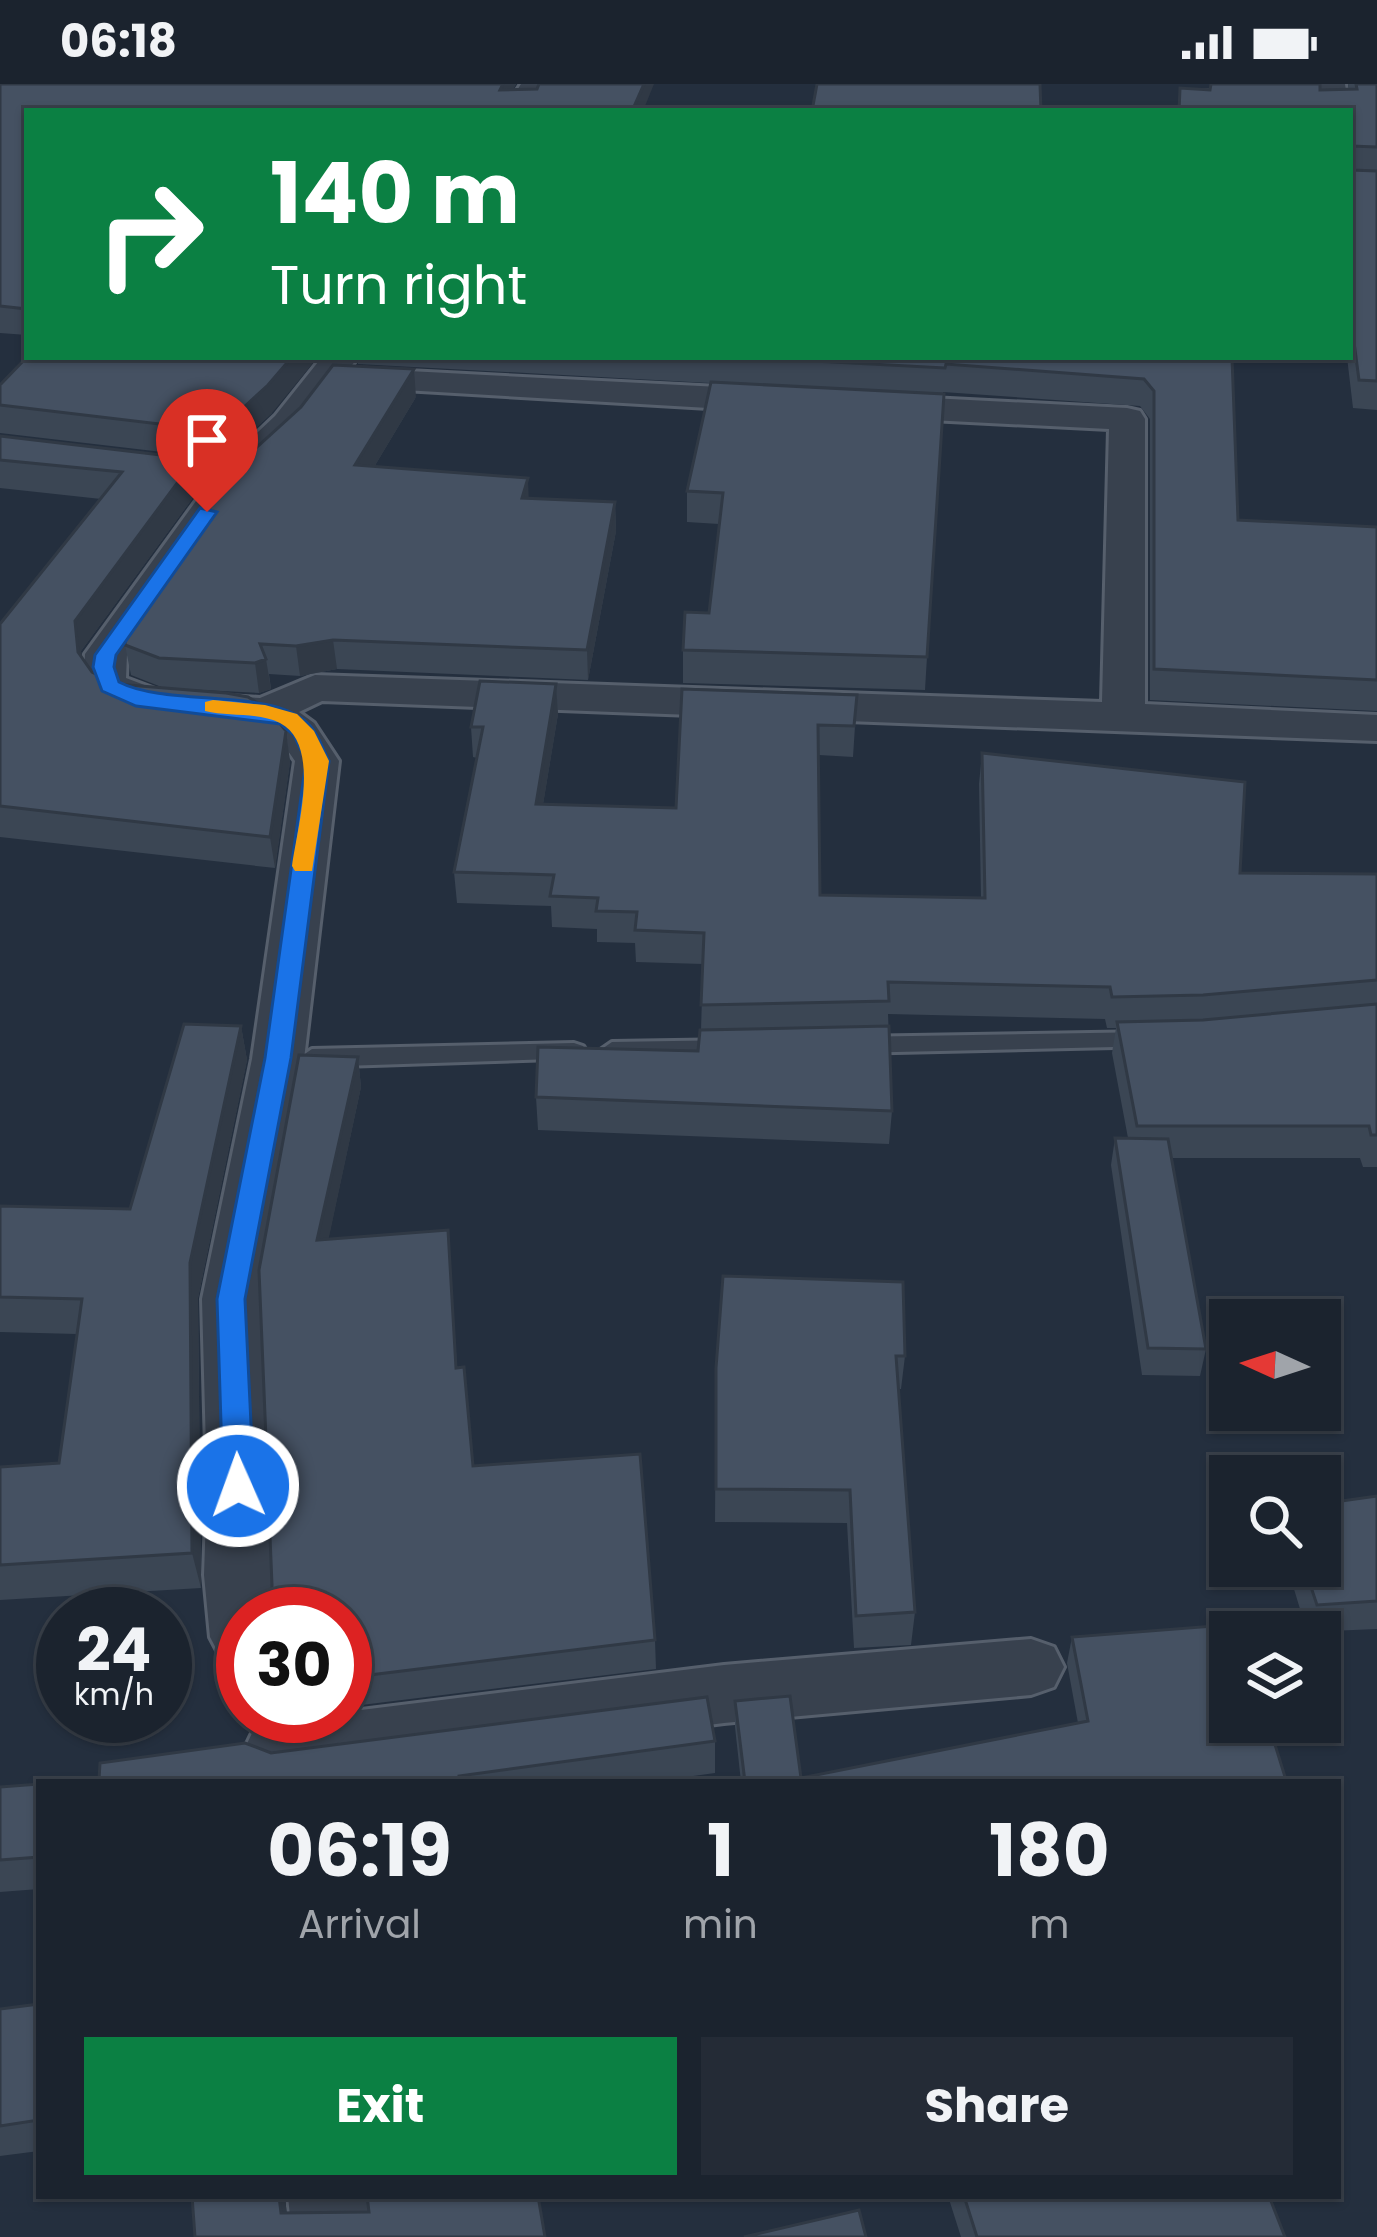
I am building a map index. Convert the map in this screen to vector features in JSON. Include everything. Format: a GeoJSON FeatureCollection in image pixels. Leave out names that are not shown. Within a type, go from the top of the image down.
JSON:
{"type":"FeatureCollection","features":[{"type":"Feature","properties":{"kind":"street"},"geometry":{"type":"LineString","coordinates":[[237,1587],[231,1299],[278,1058],[317,761],[303,731],[289,719],[265,712],[136,699],[121,695],[105,678],[106,655],[210,473],[288,424],[332,367],[832,404],[1126,419],[1124,716]]}},
{"type":"Feature","properties":{"kind":"street"},"geometry":{"type":"LineString","coordinates":[[265,712],[314,688],[1377,728]]}},
{"type":"Feature","properties":{"kind":"street"},"geometry":{"type":"LineString","coordinates":[[270,1749],[724,1694],[1031,1667]]}},
{"type":"Feature","properties":{"kind":"street"},"geometry":{"type":"LineString","coordinates":[[327,2199],[332,2237]]}},
{"type":"Feature","properties":{"kind":"lane"},"geometry":{"type":"LineString","coordinates":[[816,1046],[1173,1040]]}},
{"type":"Feature","properties":{"kind":"lane"},"geometry":{"type":"LineString","coordinates":[[278,1058],[769,1047]]}},
{"type":"Feature","properties":{"kind":"building"},"geometry":{"type":"Polygon","coordinates":[[[0,84],[503,84],[500,90],[537,89],[539,84],[644,84],[633,108],[24,108],[24,309],[0,306],[0,84]]]}},
{"type":"Feature","properties":{"kind":"building"},"geometry":{"type":"Polygon","coordinates":[[[817,84],[1040,84],[1041,108],[813,108],[817,84]]]}},
{"type":"Feature","properties":{"kind":"building"},"geometry":{"type":"Polygon","coordinates":[[[1211,84],[1320,84],[1320,90],[1377,84],[1377,147],[1353,146],[1353,108],[1179,108],[1180,88],[1210,90],[1211,84]]]}},
{"type":"Feature","properties":{"kind":"building"},"geometry":{"type":"Polygon","coordinates":[[[1353,170],[1377,171],[1377,381],[1359,380],[1353,335],[1353,170]]]}},
{"type":"Feature","properties":{"kind":"building"},"geometry":{"type":"Polygon","coordinates":[[[24,360],[289,360],[218,431],[0,405],[0,385],[24,360]]]}},
{"type":"Feature","properties":{"kind":"building"},"geometry":{"type":"Polygon","coordinates":[[[797,360],[1232,360],[1238,520],[1377,527],[1377,680],[1154,669],[1154,391],[1144,379],[946,364],[945,368],[797,360]]]}},
{"type":"Feature","properties":{"kind":"building"},"geometry":{"type":"Polygon","coordinates":[[[333,365],[414,369],[355,465],[528,478],[522,498],[615,502],[587,650],[333,640],[296,646],[260,644],[266,659],[255,663],[159,658],[125,645],[126,626],[245,458],[301,407],[333,365]]]}},
{"type":"Feature","properties":{"kind":"building"},"geometry":{"type":"Polygon","coordinates":[[[711,382],[944,394],[927,657],[683,650],[685,612],[709,613],[723,493],[687,491],[711,382]]]}},
{"type":"Feature","properties":{"kind":"building"},"geometry":{"type":"Polygon","coordinates":[[[0,436],[195,459],[75,621],[78,652],[92,672],[116,684],[226,693],[248,697],[270,711],[286,731],[270,837],[0,806],[0,624],[122,472],[0,460],[0,436]]]}},
{"type":"Feature","properties":{"kind":"building"},"geometry":{"type":"Polygon","coordinates":[[[480,681],[556,684],[536,804],[676,808],[682,689],[857,695],[854,726],[818,725],[820,895],[985,898],[982,753],[1245,782],[1240,873],[1377,874],[1377,980],[1203,995],[1112,997],[1110,987],[888,982],[889,1001],[701,1005],[704,933],[635,930],[637,912],[596,911],[598,898],[550,896],[554,875],[454,872],[483,727],[471,727],[480,681]]]}},
{"type":"Feature","properties":{"kind":"building"},"geometry":{"type":"Polygon","coordinates":[[[1377,1004],[1377,1135],[1371,1135],[1369,1126],[1137,1126],[1117,1022],[1203,1020],[1377,1004]]]}},
{"type":"Feature","properties":{"kind":"building"},"geometry":{"type":"Polygon","coordinates":[[[184,1024],[241,1026],[190,1263],[192,1553],[0,1565],[0,1467],[59,1463],[82,1299],[0,1297],[0,1206],[130,1209],[184,1024]]]}},
{"type":"Feature","properties":{"kind":"building"},"geometry":{"type":"Polygon","coordinates":[[[889,1026],[892,1111],[536,1097],[538,1047],[698,1051],[700,1030],[889,1026]]]}},
{"type":"Feature","properties":{"kind":"building"},"geometry":{"type":"Polygon","coordinates":[[[299,1055],[358,1057],[317,1240],[448,1230],[456,1368],[464,1367],[473,1466],[640,1454],[655,1640],[372,1675],[372,1587],[272,1587],[259,1270],[299,1055]]]}},
{"type":"Feature","properties":{"kind":"building"},"geometry":{"type":"Polygon","coordinates":[[[1115,1138],[1168,1139],[1206,1349],[1148,1348],[1115,1138]]]}},
{"type":"Feature","properties":{"kind":"building"},"geometry":{"type":"Polygon","coordinates":[[[723,1276],[903,1282],[905,1356],[896,1356],[915,1612],[856,1616],[850,1490],[716,1489],[716,1368],[723,1276]]]}},
{"type":"Feature","properties":{"kind":"building"},"geometry":{"type":"Polygon","coordinates":[[[1377,1496],[1377,1601],[1317,1605],[1311,1587],[1341,1587],[1341,1501],[1377,1496]]]}},
{"type":"Feature","properties":{"kind":"building"},"geometry":{"type":"Polygon","coordinates":[[[1209,1626],[1209,1743],[1275,1743],[1286,1779],[745,1779],[735,1701],[790,1696],[801,1778],[1088,1721],[1072,1637],[1209,1626]]]}},
{"type":"Feature","properties":{"kind":"building"},"geometry":{"type":"Polygon","coordinates":[[[707,1697],[715,1741],[459,1779],[99,1779],[100,1763],[245,1743],[271,1753],[372,1743],[707,1697]]]}},
{"type":"Feature","properties":{"kind":"building"},"geometry":{"type":"Polygon","coordinates":[[[36,1784],[36,1857],[0,1860],[0,1787],[36,1784]]]}},
{"type":"Feature","properties":{"kind":"building"},"geometry":{"type":"Polygon","coordinates":[[[36,2004],[36,2120],[0,2126],[0,2009],[36,2004]]]}},
{"type":"Feature","properties":{"kind":"building"},"geometry":{"type":"Polygon","coordinates":[[[192,2199],[279,2199],[281,2213],[369,2212],[367,2199],[539,2199],[545,2237],[195,2237],[192,2199]]]}},
{"type":"Feature","properties":{"kind":"building"},"geometry":{"type":"Polygon","coordinates":[[[965,2199],[1270,2199],[1285,2237],[977,2237],[965,2199]]]}},
{"type":"Feature","properties":{"kind":"building"},"geometry":{"type":"Polygon","coordinates":[[[859,2210],[866,2237],[744,2237],[859,2210]]]}},
{"type":"Feature","properties":{"kind":"slow traffic"},"geometry":{"type":"LineString","coordinates":[[213,707],[265,712],[289,719],[303,731],[317,761],[304,866]]}},
{"type":"Feature","properties":{"kind":"route"},"geometry":{"type":"LineString","coordinates":[[207,512],[106,655],[103,667],[110,686],[121,695],[289,719],[303,731],[317,761],[278,1058],[231,1299],[238,1486]]}}]}
